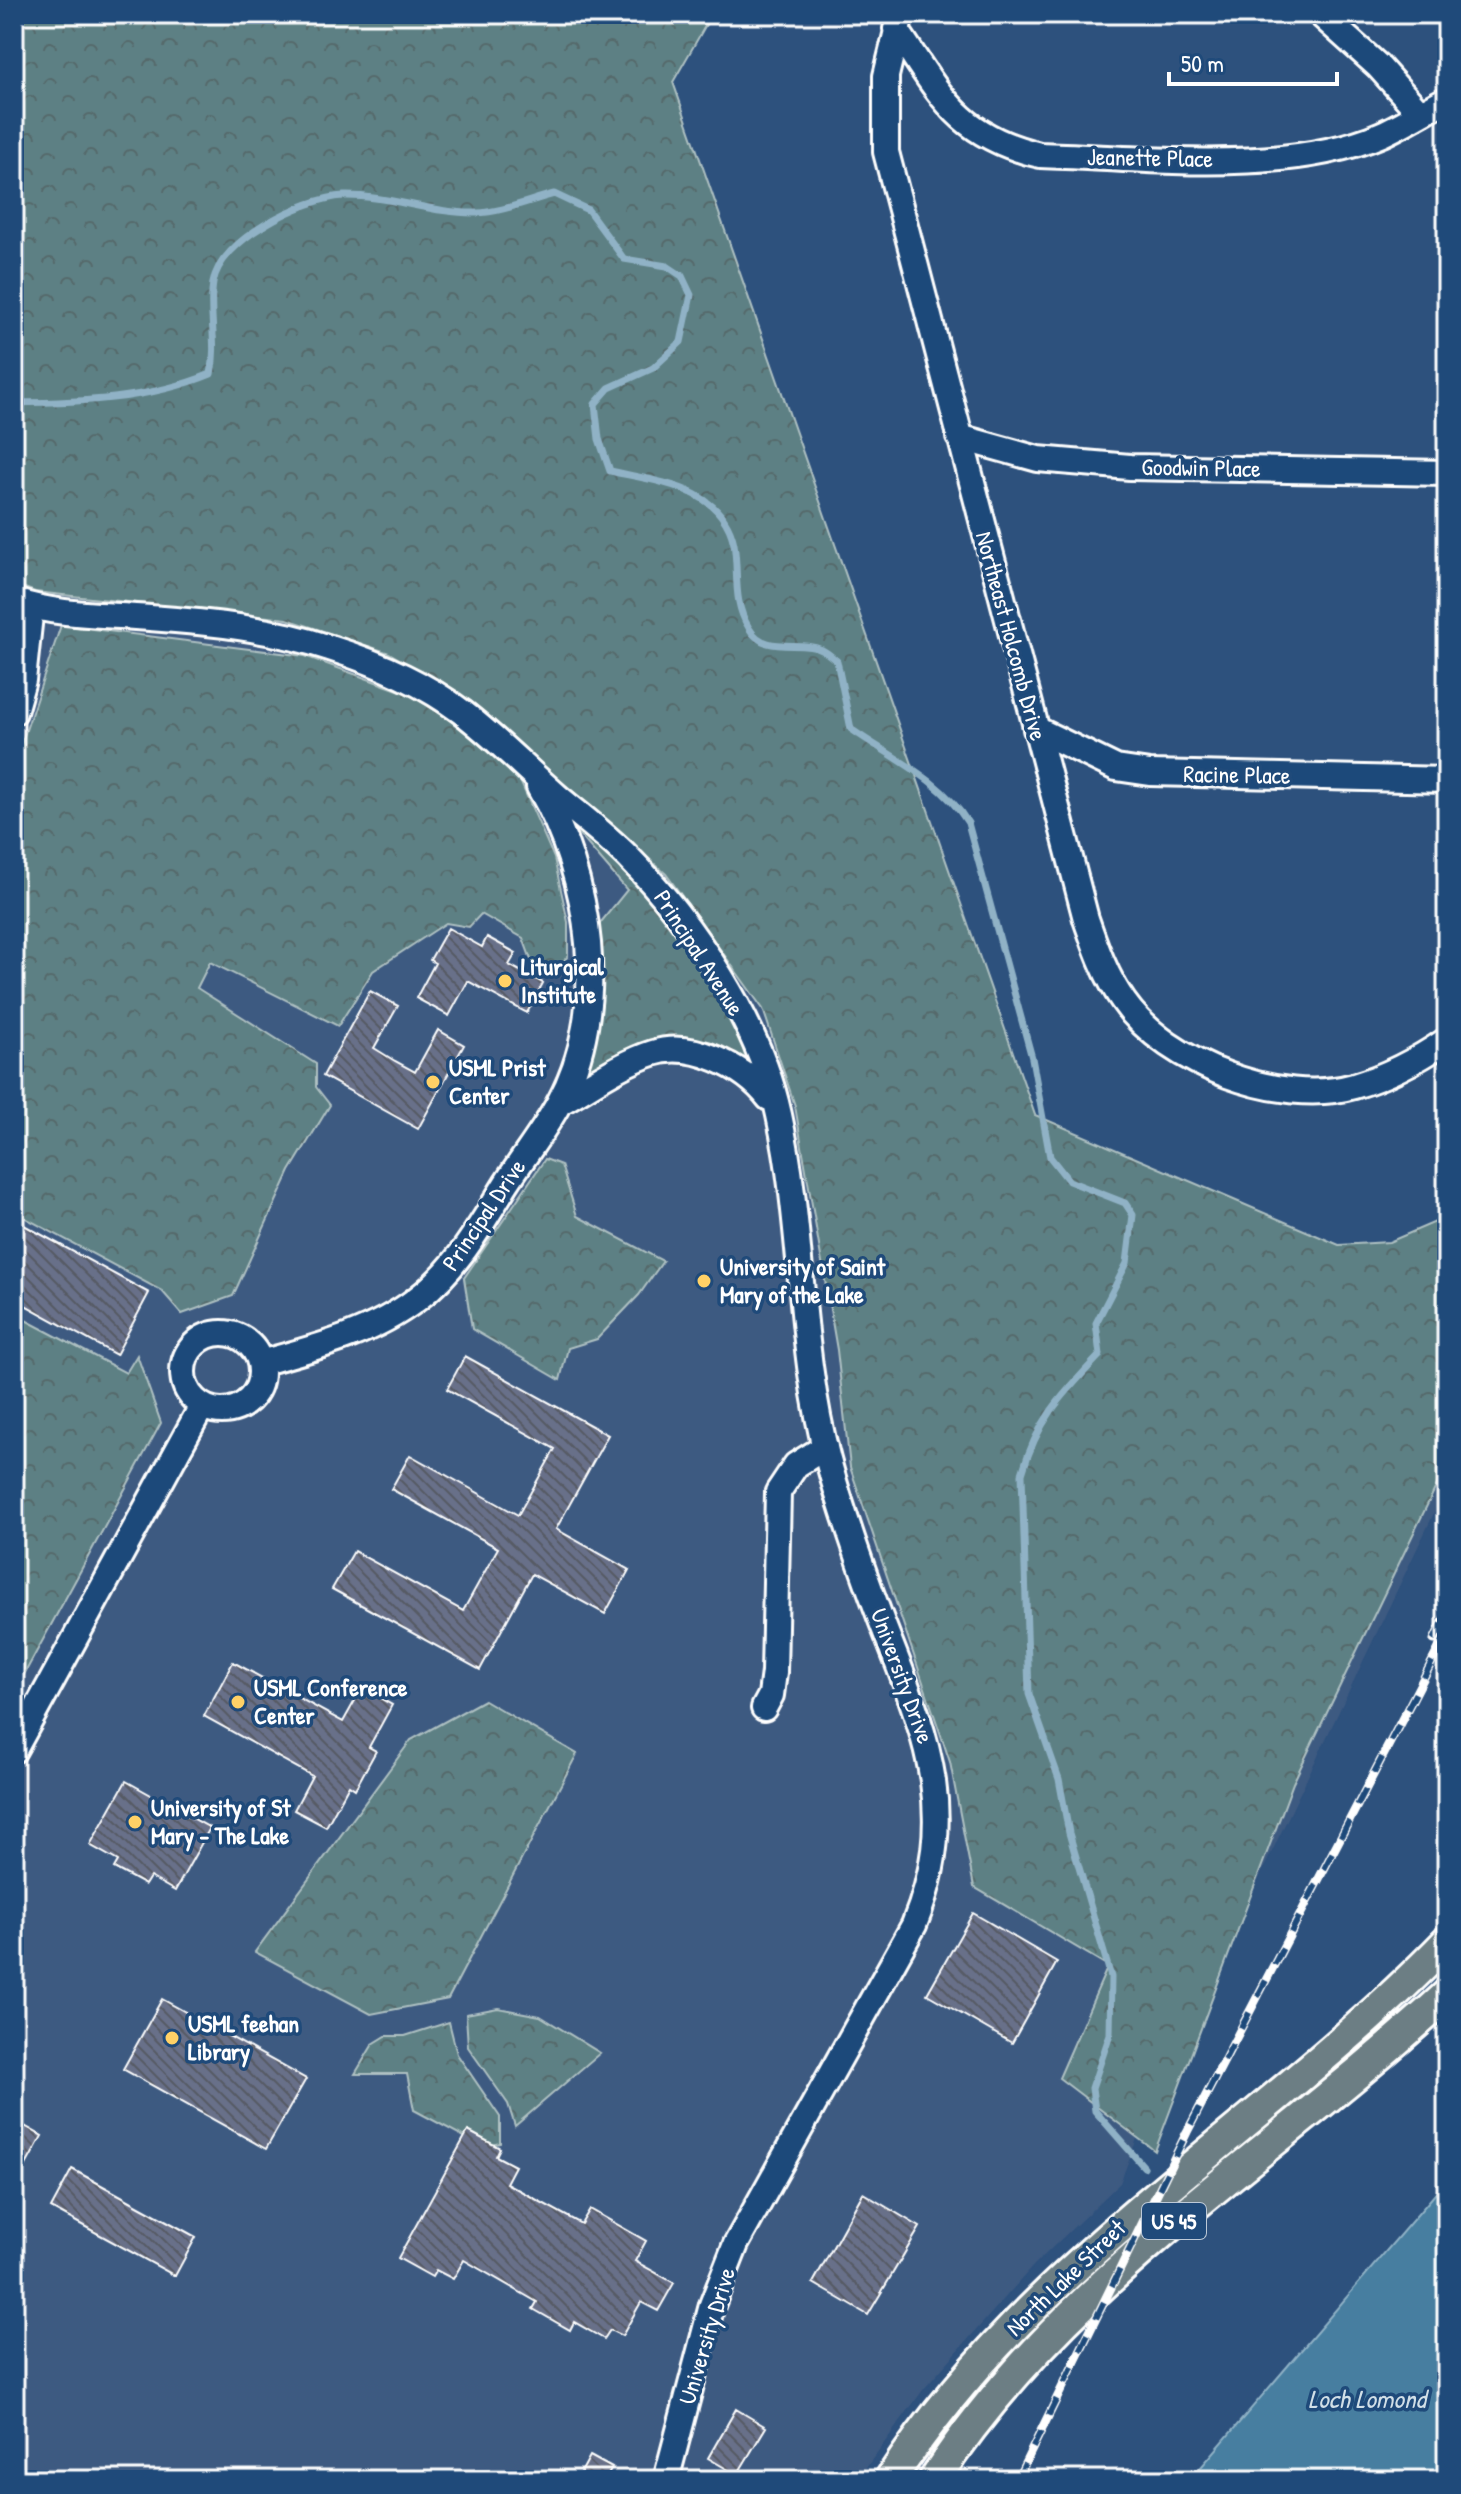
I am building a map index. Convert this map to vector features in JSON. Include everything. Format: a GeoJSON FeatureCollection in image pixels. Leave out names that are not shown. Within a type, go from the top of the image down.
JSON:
{"type":"FeatureCollection","features":[{"type":"Feature","properties":{"kind":"main road","name":"North Lake Street"},"geometry":{"type":"LineString","coordinates":[[890,2480],[965,2381],[1059,2280],[1374,2013],[1447,1942]]}},
{"type":"Feature","properties":{"kind":"main road","name":"North Lake Street"},"geometry":{"type":"LineString","coordinates":[[934,2480],[1012,2376],[1092,2292],[1163,2229],[1447,1995]]}},
{"type":"Feature","properties":{"kind":"street"},"geometry":{"type":"LineString","coordinates":[[1320,14],[1378,66],[1420,113]]}},
{"type":"Feature","properties":{"kind":"street","name":"Jeanette Place"},"geometry":{"type":"LineString","coordinates":[[898,22],[952,112],[971,128],[1012,149],[1040,155],[1253,160],[1299,156],[1382,134],[1447,99]]}},
{"type":"Feature","properties":{"kind":"street","name":"Northeast Holcomb Drive"},"geometry":{"type":"LineString","coordinates":[[898,22],[886,76],[886,152],[1086,919],[1102,964],[1136,1016],[1171,1047],[1202,1066],[1239,1080],[1276,1087],[1330,1090],[1352,1087],[1400,1069],[1447,1040]]}},
{"type":"Feature","properties":{"kind":"street","name":"Goodwin Place"},"geometry":{"type":"LineString","coordinates":[[959,437],[1038,459],[1130,467],[1447,473]]}},
{"type":"Feature","properties":{"kind":"street"},"geometry":{"type":"LineString","coordinates":[[14,712],[23,680],[22,604]]}},
{"type":"Feature","properties":{"kind":"street","name":"Principal Avenue"},"geometry":{"type":"LineString","coordinates":[[22,604],[64,614],[151,618],[242,628],[335,649],[408,679],[460,710],[626,854],[682,919],[729,991],[749,1030],[779,1110]]}},
{"type":"Feature","properties":{"kind":"street","name":"Racine Place"},"geometry":{"type":"LineString","coordinates":[[1036,729],[1116,768],[1150,773],[1447,780]]}},
{"type":"Feature","properties":{"kind":"street"},"geometry":{"type":"LineString","coordinates":[[530,771],[547,800],[571,858],[583,899],[589,948],[585,1018],[576,1059],[559,1103]]}},
{"type":"Feature","properties":{"kind":"street"},"geometry":{"type":"LineString","coordinates":[[559,1103],[653,1052],[673,1051],[711,1057],[746,1074],[779,1110]]}},
{"type":"Feature","properties":{"kind":"street","name":"Principal Drive"},"geometry":{"type":"LineString","coordinates":[[260,1363],[334,1342],[393,1315],[418,1299],[453,1267],[559,1103]]}},
{"type":"Feature","properties":{"kind":"street","name":"University Drive"},"geometry":{"type":"LineString","coordinates":[[666,2480],[712,2305],[736,2244],[914,1925],[933,1868],[936,1819],[931,1756],[825,1447],[779,1110]]}},
{"type":"Feature","properties":{"kind":"street"},"geometry":{"type":"LineString","coordinates":[[223,1333],[236,1335],[255,1351],[260,1363],[258,1389],[250,1400],[227,1411],[202,1406],[185,1386],[183,1374],[188,1353],[199,1340],[223,1333]]}},
{"type":"Feature","properties":{"kind":"street"},"geometry":{"type":"LineString","coordinates":[[14,1750],[202,1406]]}},
{"type":"Feature","properties":{"kind":"street"},"geometry":{"type":"LineString","coordinates":[[764,1708],[771,1695],[774,1672],[778,1492],[796,1465],[825,1447]]}},
{"type":"Feature","properties":{"kind":"shaded area","name":"University of Saint Mary of the Lake"},"geometry":{"type":"Polygon","coordinates":[[[14,14],[712,14],[673,82],[1035,1115],[1339,1245],[1447,1318],[1447,1486],[1148,2110],[1120,2183],[1034,2265],[923,2390],[857,2480],[14,2480],[14,14]]]}},
{"type":"Feature","properties":{"kind":"green space"},"geometry":{"type":"Polygon","coordinates":[[[14,14],[712,14],[673,82],[1035,1115],[1339,1245],[1389,1242],[1447,1217],[1447,1464],[1293,1783],[1155,2151],[1059,2078],[1108,1966],[974,1887],[950,1762],[850,1467],[837,1350],[795,1106],[763,1009],[666,874],[472,702],[389,653],[287,619],[35,592],[14,584],[14,14]]]}},
{"type":"Feature","properties":{"kind":"green space"},"geometry":{"type":"Polygon","coordinates":[[[61,625],[305,656],[409,694],[456,724],[518,776],[554,858],[568,922],[568,956],[551,975],[533,965],[523,938],[481,914],[469,927],[446,923],[373,971],[338,1026],[210,962],[197,988],[316,1064],[316,1087],[330,1105],[290,1171],[233,1296],[182,1314],[162,1291],[14,1212],[14,766],[61,625]]]}},
{"type":"Feature","properties":{"kind":"green space"},"geometry":{"type":"Polygon","coordinates":[[[566,819],[610,849],[676,926],[726,1001],[746,1059],[696,1038],[643,1042],[581,1077],[597,927],[627,890],[566,819]]]}},
{"type":"Feature","properties":{"kind":"green space"},"geometry":{"type":"Polygon","coordinates":[[[545,1159],[561,1165],[577,1216],[663,1261],[639,1295],[597,1339],[568,1348],[560,1380],[472,1329],[464,1278],[545,1159]]]}},
{"type":"Feature","properties":{"kind":"green space"},"geometry":{"type":"Polygon","coordinates":[[[14,1314],[126,1373],[137,1355],[161,1423],[14,1693],[14,1314]]]}},
{"type":"Feature","properties":{"kind":"green space"},"geometry":{"type":"Polygon","coordinates":[[[484,1700],[577,1754],[448,1999],[371,2014],[255,1952],[411,1740],[484,1700]]]}},
{"type":"Feature","properties":{"kind":"green space"},"geometry":{"type":"Polygon","coordinates":[[[498,2008],[540,2016],[600,2053],[515,2126],[508,2104],[468,2047],[466,2014],[498,2008]]]}},
{"type":"Feature","properties":{"kind":"green space"},"geometry":{"type":"Polygon","coordinates":[[[449,2022],[457,2054],[500,2117],[500,2143],[483,2147],[414,2110],[407,2074],[355,2074],[373,2044],[386,2036],[405,2036],[449,2022]]]}},
{"type":"Feature","properties":{"kind":"water","name":"Loch Lomond"},"geometry":{"type":"Polygon","coordinates":[[[1447,2180],[1447,2480],[1190,2480],[1447,2180]]]}},
{"type":"Feature","properties":{"kind":"building"},"geometry":{"type":"Polygon","coordinates":[[[448,928],[482,947],[487,937],[516,953],[509,965],[543,983],[527,1013],[468,981],[449,1016],[416,998],[435,963],[430,960],[448,928]]]}},
{"type":"Feature","properties":{"kind":"building"},"geometry":{"type":"Polygon","coordinates":[[[370,991],[398,1006],[374,1048],[395,1061],[415,1072],[438,1030],[464,1045],[418,1129],[323,1076],[370,991]]]}},
{"type":"Feature","properties":{"kind":"building"},"geometry":{"type":"Polygon","coordinates":[[[22,1224],[149,1293],[116,1355],[14,1299],[14,1238],[22,1224]]]}},
{"type":"Feature","properties":{"kind":"building"},"geometry":{"type":"Polygon","coordinates":[[[465,1356],[608,1435],[556,1529],[629,1570],[605,1614],[532,1574],[480,1670],[332,1589],[354,1551],[463,1611],[498,1548],[391,1489],[410,1455],[518,1515],[555,1449],[447,1389],[465,1356]]]}},
{"type":"Feature","properties":{"kind":"building"},"geometry":{"type":"Polygon","coordinates":[[[233,1662],[343,1722],[362,1688],[392,1705],[369,1747],[376,1751],[355,1789],[349,1785],[326,1827],[294,1810],[312,1776],[204,1716],[233,1662]]]}},
{"type":"Feature","properties":{"kind":"building"},"geometry":{"type":"Polygon","coordinates":[[[126,1781],[210,1828],[175,1891],[150,1877],[145,1885],[114,1868],[118,1861],[90,1845],[126,1781]]]}},
{"type":"Feature","properties":{"kind":"building"},"geometry":{"type":"Polygon","coordinates":[[[973,1913],[1057,1962],[1012,2043],[927,1994],[973,1913]]]}},
{"type":"Feature","properties":{"kind":"building"},"geometry":{"type":"Polygon","coordinates":[[[162,1999],[306,2079],[266,2149],[123,2069],[162,1999]]]}},
{"type":"Feature","properties":{"kind":"building"},"geometry":{"type":"Polygon","coordinates":[[[14,2120],[42,2136],[14,2187],[14,2120]]]}},
{"type":"Feature","properties":{"kind":"building"},"geometry":{"type":"Polygon","coordinates":[[[468,2131],[500,2148],[496,2156],[515,2166],[506,2183],[581,2224],[590,2209],[646,2241],[635,2261],[674,2283],[658,2311],[641,2302],[622,2336],[610,2330],[604,2339],[574,2322],[570,2330],[533,2309],[537,2302],[464,2260],[453,2279],[436,2270],[432,2277],[398,2258],[468,2131]]]}},
{"type":"Feature","properties":{"kind":"building"},"geometry":{"type":"Polygon","coordinates":[[[72,2169],[196,2237],[175,2276],[51,2208],[72,2169]]]}},
{"type":"Feature","properties":{"kind":"building"},"geometry":{"type":"Polygon","coordinates":[[[863,2193],[920,2227],[868,2315],[813,2283],[863,2193]]]}},
{"type":"Feature","properties":{"kind":"building"},"geometry":{"type":"Polygon","coordinates":[[[736,2409],[766,2427],[737,2475],[708,2458],[736,2409]]]}},
{"type":"Feature","properties":{"kind":"building"},"geometry":{"type":"Polygon","coordinates":[[[590,2456],[612,2468],[605,2480],[577,2480],[590,2456]]]}},
{"type":"Feature","properties":{"kind":"waterway"},"geometry":{"type":"LineString","coordinates":[[14,403],[90,400],[139,394],[211,374],[214,351],[212,295],[219,267],[230,252],[266,224],[308,204],[327,199],[361,196],[444,211],[477,213],[554,194],[588,210],[624,259],[667,266],[682,276],[691,295],[681,342],[653,368],[609,388],[595,404],[599,439],[610,471],[685,490],[702,498],[716,510],[727,525],[734,544],[740,608],[756,637],[773,644],[813,647],[837,661],[851,729],[930,782],[968,823],[1032,1058],[1050,1157],[1069,1181],[1125,1203],[1133,1215],[1127,1263],[1096,1323],[1100,1355],[1052,1409],[1035,1438],[1022,1474],[1029,1694],[1059,1779],[1069,1833],[1111,1977],[1110,2034],[1092,2088],[1095,2111],[1144,2167]]}},
{"type":"Feature","properties":{"kind":"railway"},"geometry":{"type":"LineString","coordinates":[[1434,1640],[1447,1613]]}},
{"type":"Feature","properties":{"kind":"railway"},"geometry":{"type":"LineString","coordinates":[[1017,2480],[1187,2132],[1447,1633]]}},
{"type":"Feature","properties":{"kind":"place","name":"Liturgical Institute"},"geometry":{"type":"Point","coordinates":[505,981]}},
{"type":"Feature","properties":{"kind":"place","name":"USML Prist Center"},"geometry":{"type":"Point","coordinates":[433,1082]}},
{"type":"Feature","properties":{"kind":"place","name":"University of Saint Mary of the Lake"},"geometry":{"type":"Point","coordinates":[704,1281]}},
{"type":"Feature","properties":{"kind":"place","name":"USML Conference Center"},"geometry":{"type":"Point","coordinates":[238,1702]}},
{"type":"Feature","properties":{"kind":"place","name":"University of St Mary - The Lake"},"geometry":{"type":"Point","coordinates":[135,1822]}},
{"type":"Feature","properties":{"kind":"place","name":"USML feehan Library"},"geometry":{"type":"Point","coordinates":[172,2038]}}]}
